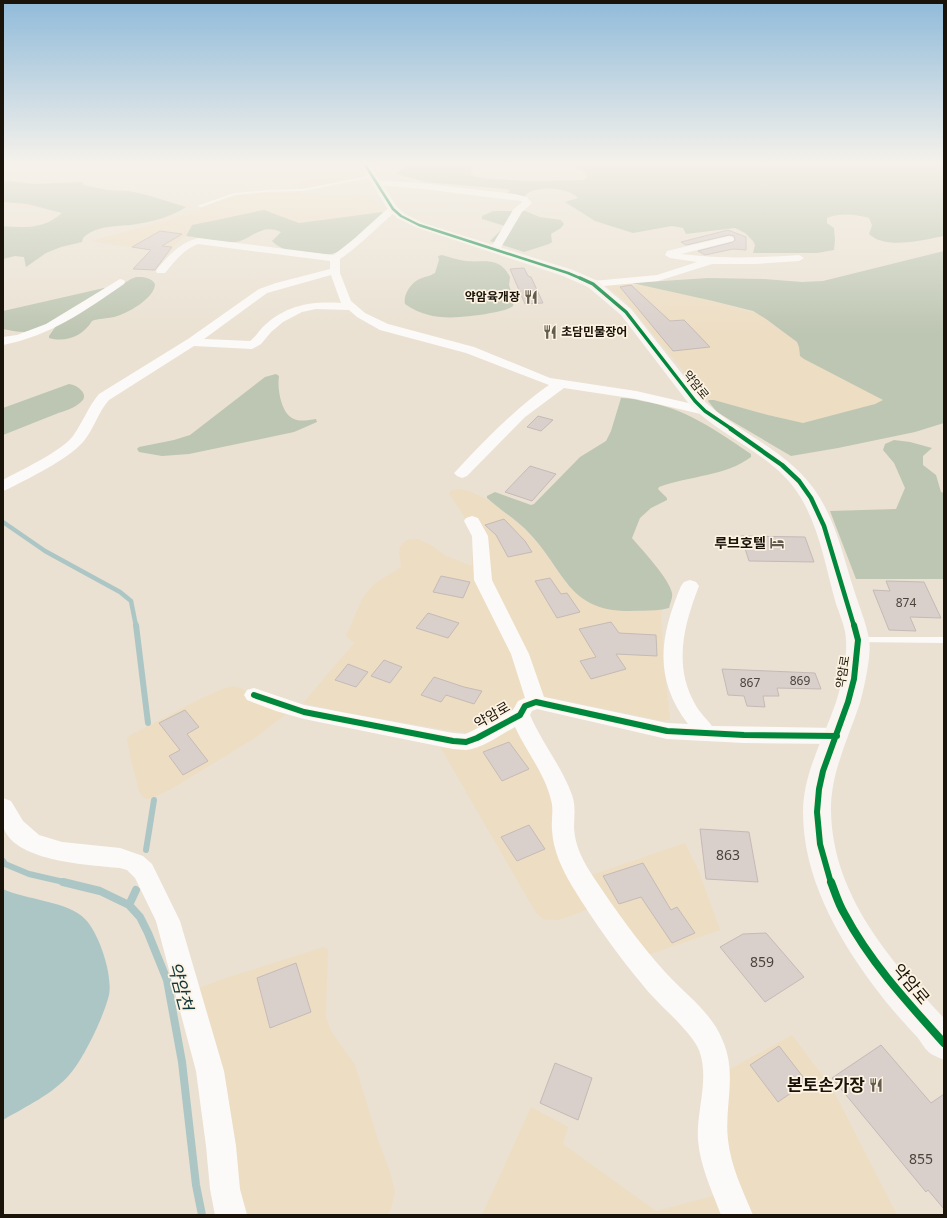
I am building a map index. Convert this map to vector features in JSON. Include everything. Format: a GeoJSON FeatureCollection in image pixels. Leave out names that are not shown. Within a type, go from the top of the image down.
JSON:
{"type":"FeatureCollection","features":[{"type":"Feature","properties":{"kind":"street"},"geometry":{"type":"LineString","coordinates":[[161,271],[187,244],[198,241],[335,258],[353,246],[380,220]]}},
{"type":"Feature","properties":{"kind":"street","name":"약암로"},"geometry":{"type":"LineString","coordinates":[[409,220],[419,225],[568,273],[593,284],[626,312],[695,401],[705,411],[763,450],[782,465],[799,482],[811,498],[824,526],[858,640],[854,679],[848,702],[818,789],[817,812],[820,844],[829,878],[844,912],[865,949],[898,992],[944,1043]]}},
{"type":"Feature","properties":{"kind":"street"},"geometry":{"type":"LineString","coordinates":[[495,249],[512,220]]}},
{"type":"Feature","properties":{"kind":"street"},"geometry":{"type":"LineString","coordinates":[[729,239],[671,253],[670,255],[711,261],[755,261],[799,258]]}},
{"type":"Feature","properties":{"kind":"street","name":"약암로"},"geometry":{"type":"LineString","coordinates":[[335,258],[335,271],[341,293],[350,307],[360,315],[384,327],[470,350],[540,379],[560,384],[636,395],[705,411]]}},
{"type":"Feature","properties":{"kind":"street"},"geometry":{"type":"LineString","coordinates":[[593,284],[658,278],[711,261]]}},
{"type":"Feature","properties":{"kind":"street"},"geometry":{"type":"LineString","coordinates":[[3,486],[61,453],[74,443],[79,438],[96,406],[104,397],[192,342],[263,291],[280,285],[335,271]]}},
{"type":"Feature","properties":{"kind":"street"},"geometry":{"type":"LineString","coordinates":[[3,341],[32,334],[55,325],[120,282]]}},
{"type":"Feature","properties":{"kind":"street"},"geometry":{"type":"LineString","coordinates":[[192,342],[252,346],[257,343],[266,330],[292,311],[317,306],[350,307]]}},
{"type":"Feature","properties":{"kind":"street"},"geometry":{"type":"LineString","coordinates":[[462,473],[515,418],[560,384]]}},
{"type":"Feature","properties":{"kind":"street"},"geometry":{"type":"LineString","coordinates":[[472,521],[480,536],[483,580],[520,654],[528,708],[524,728],[555,781],[562,796],[564,808],[563,831],[565,846],[572,862],[588,889],[626,943],[655,980],[697,1024],[712,1046],[716,1065],[713,1139],[717,1162],[736,1215]]}},
{"type":"Feature","properties":{"kind":"street"},"geometry":{"type":"LineString","coordinates":[[690,586],[682,604],[674,633],[672,653],[673,674],[678,690],[688,709],[706,733]]}},
{"type":"Feature","properties":{"kind":"street","name":"약암로"},"geometry":{"type":"LineString","coordinates":[[254,695],[304,712],[452,741],[466,742],[477,738],[528,708]]}},
{"type":"Feature","properties":{"kind":"street"},"geometry":{"type":"LineString","coordinates":[[528,708],[667,731],[837,736]]}},
{"type":"Feature","properties":{"kind":"street"},"geometry":{"type":"LineString","coordinates":[[3,807],[15,828],[32,843],[62,852],[120,858],[134,863],[144,871],[168,921],[210,1071],[221,1146],[225,1189],[231,1215]]}},
{"type":"Feature","properties":{"kind":"lane","name":"약암로"},"geometry":{"type":"LineString","coordinates":[[858,640],[944,640]]}},
{"type":"Feature","properties":{"kind":"shaded area"},"geometry":{"type":"Polygon","coordinates":[[[167,220],[225,220],[189,229],[186,235],[165,253],[91,241],[167,220]]]}},
{"type":"Feature","properties":{"kind":"shaded area"},"geometry":{"type":"Polygon","coordinates":[[[290,220],[322,220],[298,223],[290,220]]]}},
{"type":"Feature","properties":{"kind":"shaded area"},"geometry":{"type":"Polygon","coordinates":[[[621,283],[659,288],[759,314],[797,342],[800,354],[823,369],[871,392],[883,401],[838,415],[803,423],[714,400],[708,401],[636,313],[625,301],[606,286],[621,283]]]}},
{"type":"Feature","properties":{"kind":"shaded area"},"geometry":{"type":"Polygon","coordinates":[[[458,489],[469,491],[490,501],[523,527],[542,548],[567,585],[620,611],[661,610],[664,664],[670,719],[663,721],[543,696],[519,702],[503,718],[476,731],[466,733],[347,713],[303,703],[354,643],[346,636],[363,597],[374,584],[401,567],[399,553],[400,547],[404,542],[410,539],[418,539],[431,545],[446,556],[472,566],[473,545],[471,527],[449,494],[452,490],[458,489]]]}},
{"type":"Feature","properties":{"kind":"shaded area"},"geometry":{"type":"Polygon","coordinates":[[[234,686],[241,688],[268,707],[286,714],[255,738],[171,789],[152,798],[146,799],[142,796],[139,791],[130,755],[127,739],[129,736],[202,698],[225,688],[234,686]]]}},
{"type":"Feature","properties":{"kind":"shaded area"},"geometry":{"type":"Polygon","coordinates":[[[512,725],[516,727],[542,772],[592,908],[559,920],[543,919],[536,913],[439,745],[512,725]]]}},
{"type":"Feature","properties":{"kind":"shaded area"},"geometry":{"type":"Polygon","coordinates":[[[685,843],[698,869],[720,930],[645,956],[589,876],[685,843]]]}},
{"type":"Feature","properties":{"kind":"shaded area"},"geometry":{"type":"Polygon","coordinates":[[[324,947],[328,949],[326,1017],[331,1031],[355,1065],[378,1140],[390,1172],[395,1192],[391,1209],[388,1215],[249,1215],[237,1188],[199,988],[324,947]]]}},
{"type":"Feature","properties":{"kind":"shaded area"},"geometry":{"type":"Polygon","coordinates":[[[792,1035],[832,1088],[897,1215],[751,1215],[725,1146],[727,1073],[730,1069],[792,1035]]]}},
{"type":"Feature","properties":{"kind":"shaded area"},"geometry":{"type":"Polygon","coordinates":[[[531,1107],[568,1127],[563,1144],[656,1211],[717,1195],[726,1215],[482,1215],[531,1107]]]}},
{"type":"Feature","properties":{"kind":"green space"},"geometry":{"type":"Polygon","coordinates":[[[52,220],[157,220],[95,230],[83,238],[82,242],[61,247],[46,253],[26,267],[24,257],[15,256],[3,259],[3,226],[27,227],[41,225],[52,220]]]}},
{"type":"Feature","properties":{"kind":"green space"},"geometry":{"type":"Polygon","coordinates":[[[217,220],[290,220],[299,223],[323,220],[376,220],[351,244],[344,249],[328,255],[299,253],[282,248],[272,241],[281,232],[275,230],[264,230],[240,241],[229,242],[186,236],[192,225],[217,220]]]}},
{"type":"Feature","properties":{"kind":"green space"},"geometry":{"type":"Polygon","coordinates":[[[485,220],[560,220],[564,224],[561,228],[551,234],[552,242],[524,252],[490,241],[505,226],[485,220]]]}},
{"type":"Feature","properties":{"kind":"green space"},"geometry":{"type":"Polygon","coordinates":[[[593,220],[827,220],[827,223],[834,228],[834,250],[817,253],[753,253],[755,245],[753,241],[745,233],[735,228],[686,234],[683,228],[672,226],[633,233],[593,220]]]}},
{"type":"Feature","properties":{"kind":"green space"},"geometry":{"type":"Polygon","coordinates":[[[870,220],[944,220],[944,236],[915,241],[894,243],[885,242],[876,239],[869,234],[872,225],[870,220]]]}},
{"type":"Feature","properties":{"kind":"green space"},"geometry":{"type":"Polygon","coordinates":[[[944,251],[944,423],[915,432],[791,456],[717,412],[708,401],[714,400],[803,423],[875,404],[883,400],[804,359],[800,356],[797,342],[753,311],[632,283],[708,278],[764,279],[802,282],[823,281],[944,251]]]}},
{"type":"Feature","properties":{"kind":"green space"},"geometry":{"type":"Polygon","coordinates":[[[442,255],[466,261],[491,262],[501,266],[506,270],[510,277],[509,285],[514,300],[513,306],[504,310],[486,314],[465,317],[444,317],[424,314],[405,304],[405,298],[409,288],[418,280],[435,273],[439,260],[438,256],[442,255]]]}},
{"type":"Feature","properties":{"kind":"green space"},"geometry":{"type":"Polygon","coordinates":[[[136,277],[144,277],[155,284],[150,295],[139,305],[126,313],[111,318],[92,321],[84,331],[74,337],[62,340],[49,338],[56,326],[136,277]]]}},
{"type":"Feature","properties":{"kind":"green space"},"geometry":{"type":"Polygon","coordinates":[[[105,289],[77,308],[44,327],[24,332],[3,329],[3,311],[105,289]]]}},
{"type":"Feature","properties":{"kind":"green space"},"geometry":{"type":"Polygon","coordinates":[[[276,374],[279,376],[279,394],[286,412],[294,419],[316,419],[317,422],[294,432],[189,454],[162,456],[139,452],[137,449],[139,447],[174,440],[190,435],[265,377],[276,374]]]}},
{"type":"Feature","properties":{"kind":"green space"},"geometry":{"type":"Polygon","coordinates":[[[69,384],[76,386],[83,393],[83,399],[79,404],[3,435],[3,408],[69,384]]]}},
{"type":"Feature","properties":{"kind":"green space"},"geometry":{"type":"Polygon","coordinates":[[[621,398],[658,404],[673,409],[700,421],[751,454],[751,457],[741,463],[719,472],[659,487],[658,489],[667,498],[667,500],[651,508],[640,518],[632,538],[655,564],[670,587],[672,599],[669,608],[629,611],[608,609],[592,604],[569,586],[529,533],[487,498],[487,496],[495,492],[531,505],[534,504],[580,457],[606,441],[611,431],[621,398]]]}},
{"type":"Feature","properties":{"kind":"green space"},"geometry":{"type":"Polygon","coordinates":[[[894,440],[910,442],[932,448],[923,456],[923,465],[936,475],[941,492],[944,493],[944,579],[856,579],[830,511],[896,509],[905,488],[894,463],[883,450],[885,444],[894,440]]]}},
{"type":"Feature","properties":{"kind":"water"},"geometry":{"type":"Polygon","coordinates":[[[3,889],[12,893],[58,904],[78,913],[85,919],[90,925],[100,944],[107,966],[110,987],[109,995],[98,1025],[87,1048],[70,1074],[47,1094],[3,1120],[3,889]]]}},
{"type":"Feature","properties":{"kind":"building"},"geometry":{"type":"Polygon","coordinates":[[[728,230],[746,237],[746,250],[733,249],[705,255],[698,251],[733,242],[735,240],[734,236],[729,235],[686,245],[681,242],[728,230]]]}},
{"type":"Feature","properties":{"kind":"building"},"geometry":{"type":"Polygon","coordinates":[[[160,231],[182,234],[162,246],[172,247],[155,270],[133,269],[151,250],[132,247],[160,231]]]}},
{"type":"Feature","properties":{"kind":"building"},"geometry":{"type":"Polygon","coordinates":[[[524,268],[528,276],[531,277],[543,303],[525,304],[510,269],[524,268]]]}},
{"type":"Feature","properties":{"kind":"building"},"geometry":{"type":"Polygon","coordinates":[[[631,285],[670,321],[684,320],[710,347],[673,351],[620,287],[631,285]]]}},
{"type":"Feature","properties":{"kind":"building"},"geometry":{"type":"Polygon","coordinates":[[[538,416],[553,420],[541,431],[527,427],[538,416]]]}},
{"type":"Feature","properties":{"kind":"building"},"geometry":{"type":"Polygon","coordinates":[[[530,466],[556,474],[532,501],[505,492],[530,466]]]}},
{"type":"Feature","properties":{"kind":"building"},"geometry":{"type":"Polygon","coordinates":[[[504,519],[525,541],[532,552],[508,557],[496,535],[485,525],[504,519]]]}},
{"type":"Feature","properties":{"kind":"building","name":"루브호텔"},"geometry":{"type":"Polygon","coordinates":[[[741,536],[805,537],[814,562],[749,561],[741,536]]]}},
{"type":"Feature","properties":{"kind":"building"},"geometry":{"type":"Polygon","coordinates":[[[441,576],[470,582],[463,598],[433,592],[441,576]]]}},
{"type":"Feature","properties":{"kind":"building"},"geometry":{"type":"Polygon","coordinates":[[[550,578],[561,594],[567,593],[580,612],[557,618],[535,581],[550,578]]]}},
{"type":"Feature","properties":{"kind":"building"},"geometry":{"type":"Polygon","coordinates":[[[886,581],[924,582],[941,618],[910,617],[916,631],[889,630],[873,590],[890,591],[886,581]]]}},
{"type":"Feature","properties":{"kind":"building"},"geometry":{"type":"Polygon","coordinates":[[[428,613],[459,623],[448,638],[416,628],[428,613]]]}},
{"type":"Feature","properties":{"kind":"building"},"geometry":{"type":"Polygon","coordinates":[[[611,622],[619,633],[656,635],[657,656],[616,654],[626,669],[591,679],[580,661],[596,657],[579,629],[611,622]]]}},
{"type":"Feature","properties":{"kind":"building"},"geometry":{"type":"Polygon","coordinates":[[[384,660],[402,667],[390,683],[371,676],[384,660]]]}},
{"type":"Feature","properties":{"kind":"building"},"geometry":{"type":"Polygon","coordinates":[[[348,664],[368,672],[356,687],[335,680],[348,664]]]}},
{"type":"Feature","properties":{"kind":"building"},"geometry":{"type":"Polygon","coordinates":[[[722,669],[815,673],[821,689],[777,688],[779,696],[763,696],[765,707],[747,706],[744,696],[728,695],[722,669]]]}},
{"type":"Feature","properties":{"kind":"building"},"geometry":{"type":"Polygon","coordinates":[[[434,677],[482,691],[474,704],[446,695],[441,702],[421,695],[434,677]]]}},
{"type":"Feature","properties":{"kind":"building"},"geometry":{"type":"Polygon","coordinates":[[[185,710],[199,727],[187,734],[208,761],[183,775],[169,756],[180,750],[159,723],[185,710]]]}},
{"type":"Feature","properties":{"kind":"building"},"geometry":{"type":"Polygon","coordinates":[[[509,742],[529,769],[502,781],[483,752],[509,742]]]}},
{"type":"Feature","properties":{"kind":"building"},"geometry":{"type":"Polygon","coordinates":[[[529,825],[545,849],[517,861],[501,837],[529,825]]]}},
{"type":"Feature","properties":{"kind":"building"},"geometry":{"type":"Polygon","coordinates":[[[700,829],[749,832],[758,882],[706,879],[700,829]]]}},
{"type":"Feature","properties":{"kind":"building"},"geometry":{"type":"Polygon","coordinates":[[[643,863],[671,910],[677,907],[695,933],[672,943],[641,897],[619,904],[603,876],[643,863]]]}},
{"type":"Feature","properties":{"kind":"building"},"geometry":{"type":"Polygon","coordinates":[[[766,933],[804,977],[765,1002],[720,947],[743,934],[766,933]]]}},
{"type":"Feature","properties":{"kind":"building"},"geometry":{"type":"Polygon","coordinates":[[[296,963],[311,1012],[270,1028],[257,978],[296,963]]]}},
{"type":"Feature","properties":{"kind":"building"},"geometry":{"type":"Polygon","coordinates":[[[881,1045],[931,1103],[944,1094],[944,1209],[928,1190],[926,1192],[832,1078],[881,1045]]]}},
{"type":"Feature","properties":{"kind":"building"},"geometry":{"type":"Polygon","coordinates":[[[779,1046],[807,1082],[778,1102],[750,1065],[779,1046]]]}},
{"type":"Feature","properties":{"kind":"building"},"geometry":{"type":"Polygon","coordinates":[[[555,1063],[592,1078],[578,1120],[540,1103],[555,1063]]]}},
{"type":"Feature","properties":{"kind":"waterway"},"geometry":{"type":"LineString","coordinates":[[3,522],[45,551],[120,592],[131,601],[136,626]]}},
{"type":"Feature","properties":{"kind":"waterway"},"geometry":{"type":"LineString","coordinates":[[136,625],[148,723]]}},
{"type":"Feature","properties":{"kind":"waterway"},"geometry":{"type":"LineString","coordinates":[[146,850],[154,800]]}},
{"type":"Feature","properties":{"kind":"waterway","name":"약암천"},"geometry":{"type":"LineString","coordinates":[[3,861],[5,864],[29,874],[68,883]]}},
{"type":"Feature","properties":{"kind":"waterway","name":"약암천"},"geometry":{"type":"LineString","coordinates":[[63,882],[100,891],[129,905]]}},
{"type":"Feature","properties":{"kind":"waterway"},"geometry":{"type":"LineString","coordinates":[[129,905],[136,890]]}},
{"type":"Feature","properties":{"kind":"waterway","name":"약암천"},"geometry":{"type":"LineString","coordinates":[[129,905],[140,917],[167,980],[182,1062],[196,1185],[202,1215]]}},
{"type":"Feature","properties":{"kind":"cycle path"},"geometry":{"type":"LineString","coordinates":[[409,220],[419,225],[568,273],[593,284],[626,312],[695,401],[705,411],[763,450],[782,465],[799,481],[811,498],[824,526],[858,640],[854,679],[848,702],[823,771],[819,789],[817,812],[820,844],[829,878],[843,912],[865,949],[898,992],[944,1043]]}},
{"type":"Feature","properties":{"kind":"cycle path"},"geometry":{"type":"LineString","coordinates":[[254,695],[304,712],[453,741],[466,742],[477,738],[520,715],[525,706],[536,702],[667,731],[744,735],[837,736]]}},
{"type":"Feature","properties":{"kind":"place","name":"약암육개장"},"geometry":{"type":"Point","coordinates":[531,297]}},
{"type":"Feature","properties":{"kind":"place","name":"초담민물장어"},"geometry":{"type":"Point","coordinates":[550,332]}},
{"type":"Feature","properties":{"kind":"place","name":"루브호텔"},"geometry":{"type":"Point","coordinates":[777,543]}},
{"type":"Feature","properties":{"kind":"place","name":"본토손가장"},"geometry":{"type":"Point","coordinates":[876,1085]}}]}
